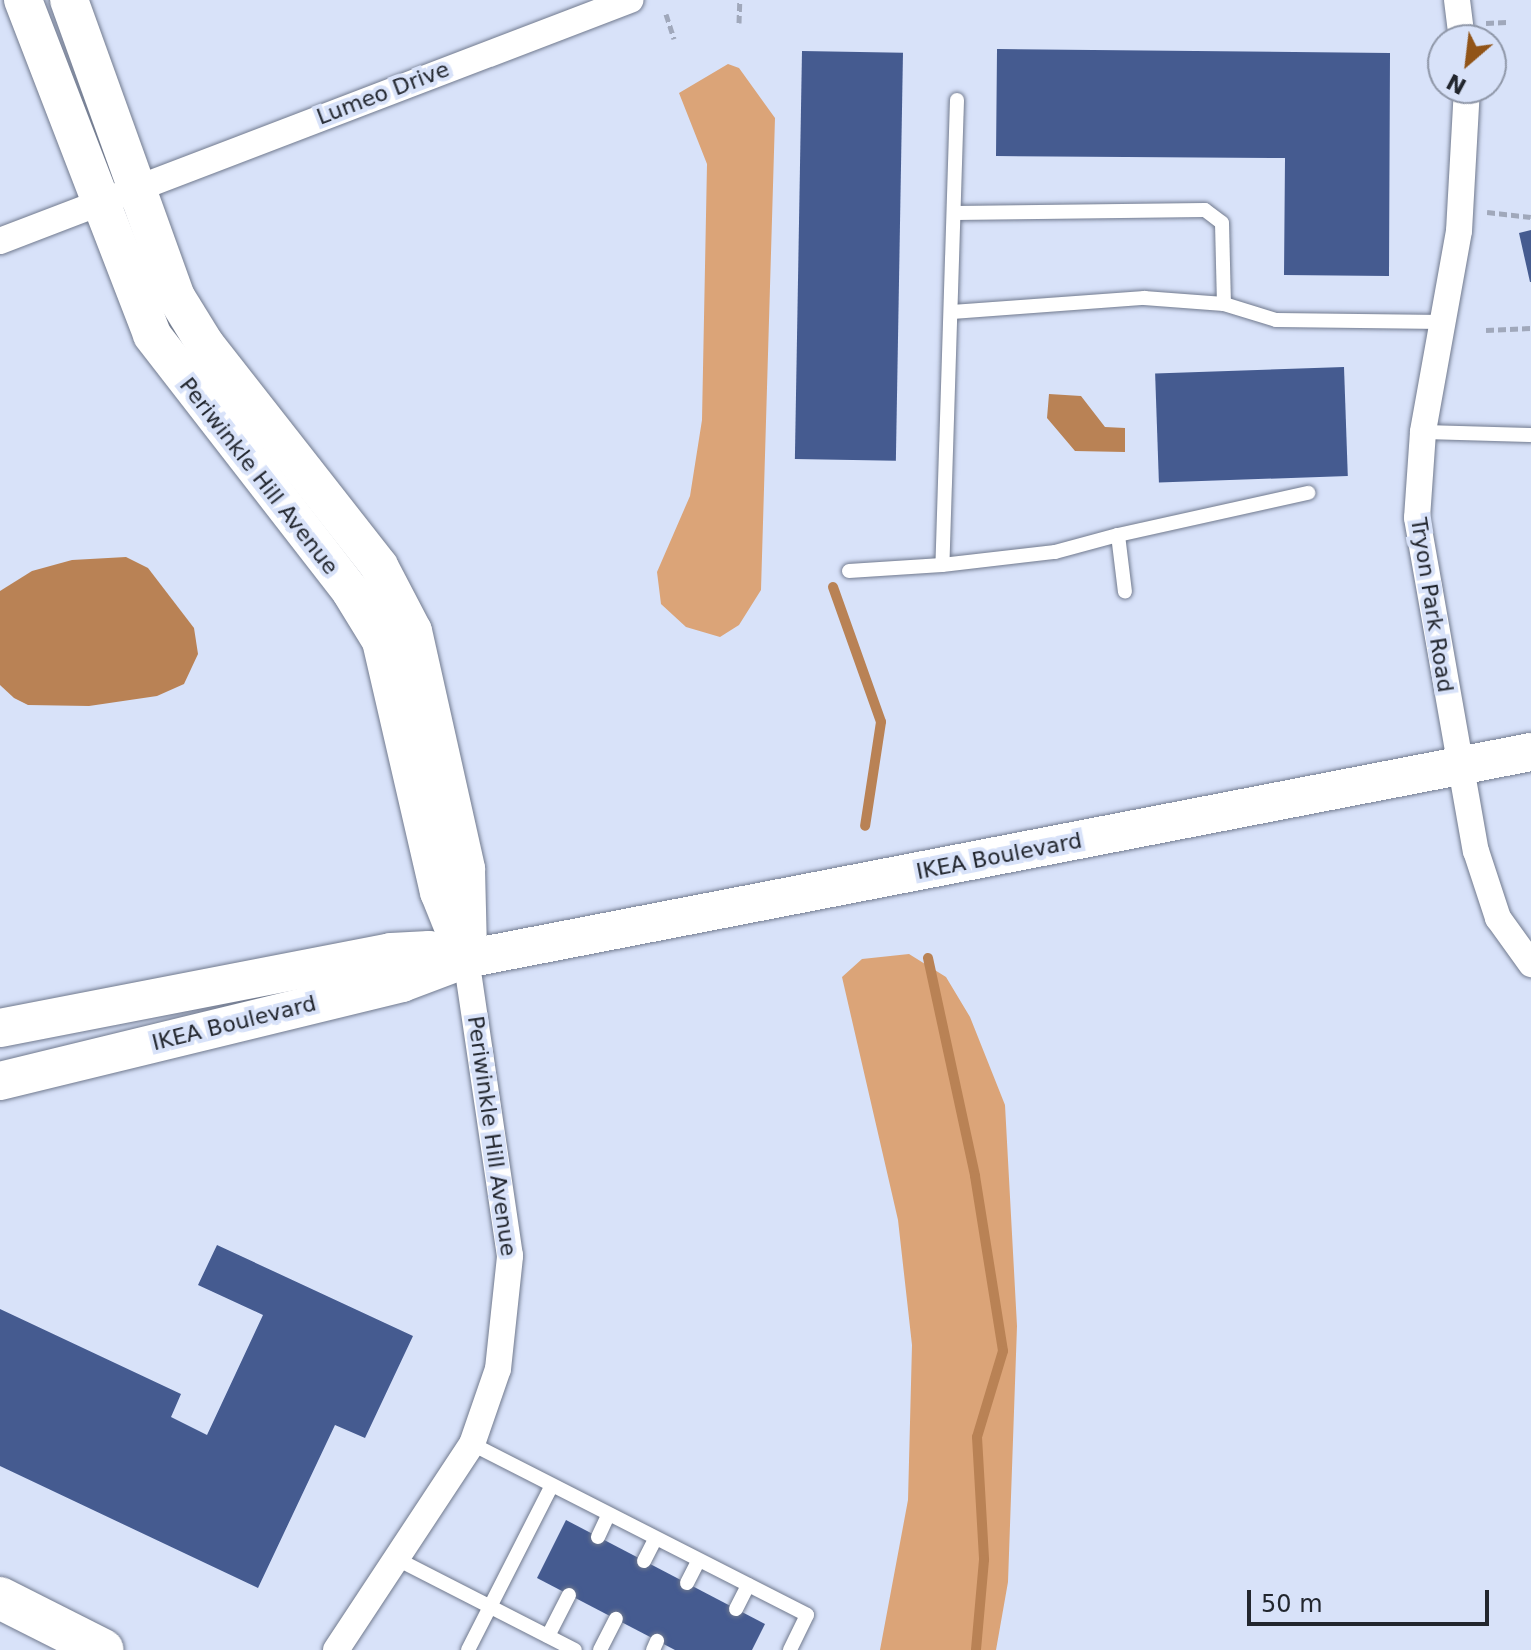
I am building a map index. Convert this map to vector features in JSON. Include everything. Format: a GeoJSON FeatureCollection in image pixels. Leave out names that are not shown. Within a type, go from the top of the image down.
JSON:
{"type":"FeatureCollection","features":[{"type":"Feature","properties":{"kind":"main road"},"geometry":{"type":"LineString","coordinates":[[0,1598],[103,1650]]}},
{"type":"Feature","properties":{"kind":"street","name":"Periwinkle Hill Avenue"},"geometry":{"type":"LineString","coordinates":[[23,0],[96,200],[161,351],[351,592],[381,641],[439,892],[466,959]]}},
{"type":"Feature","properties":{"kind":"street","name":"Periwinkle Hill Avenue"},"geometry":{"type":"LineString","coordinates":[[69,0],[164,272],[189,319],[356,534],[413,631],[466,869],[466,959],[510,1256],[498,1369],[472,1444],[336,1650]]}},
{"type":"Feature","properties":{"kind":"street","name":"Lumeo Drive"},"geometry":{"type":"LineString","coordinates":[[0,241],[135,185],[630,0]]}},
{"type":"Feature","properties":{"kind":"street"},"geometry":{"type":"LineString","coordinates":[[1457,0],[1468,24]]}},
{"type":"Feature","properties":{"kind":"street","name":"Tryon Park Road"},"geometry":{"type":"LineString","coordinates":[[1466,104],[1459,231],[1423,432],[1417,518],[1460,766],[1487,891],[1531,964]]}},
{"type":"Feature","properties":{"kind":"street","name":"IKEA Boulevard"},"geometry":{"type":"LineString","coordinates":[[0,1081],[402,983],[466,959],[1531,752]]}},
{"type":"Feature","properties":{"kind":"street","name":"IKEA Boulevard"},"geometry":{"type":"LineString","coordinates":[[0,1028],[391,952],[429,950],[466,959]]}},
{"type":"Feature","properties":{"kind":"lane"},"geometry":{"type":"LineString","coordinates":[[942,565],[957,100]]}},
{"type":"Feature","properties":{"kind":"lane"},"geometry":{"type":"LineString","coordinates":[[955,213],[1205,210],[1222,223],[1224,304]]}},
{"type":"Feature","properties":{"kind":"lane"},"geometry":{"type":"LineString","coordinates":[[952,312],[1144,298],[1224,304],[1276,320],[1443,322]]}},
{"type":"Feature","properties":{"kind":"lane"},"geometry":{"type":"LineString","coordinates":[[1423,432],[1531,435]]}},
{"type":"Feature","properties":{"kind":"lane"},"geometry":{"type":"LineString","coordinates":[[849,571],[942,565],[1055,552],[1308,493]]}},
{"type":"Feature","properties":{"kind":"lane"},"geometry":{"type":"LineString","coordinates":[[1118,535],[1125,592]]}},
{"type":"Feature","properties":{"kind":"lane"},"geometry":{"type":"LineString","coordinates":[[472,1444],[807,1615],[790,1650]]}},
{"type":"Feature","properties":{"kind":"lane"},"geometry":{"type":"LineString","coordinates":[[468,1650],[551,1487]]}},
{"type":"Feature","properties":{"kind":"lane"},"geometry":{"type":"LineString","coordinates":[[598,1537],[608,1516]]}},
{"type":"Feature","properties":{"kind":"lane"},"geometry":{"type":"LineString","coordinates":[[644,1561],[655,1539]]}},
{"type":"Feature","properties":{"kind":"lane"},"geometry":{"type":"LineString","coordinates":[[395,1558],[575,1650]]}},
{"type":"Feature","properties":{"kind":"lane"},"geometry":{"type":"LineString","coordinates":[[687,1583],[698,1561]]}},
{"type":"Feature","properties":{"kind":"lane"},"geometry":{"type":"LineString","coordinates":[[736,1609],[748,1585]]}},
{"type":"Feature","properties":{"kind":"lane"},"geometry":{"type":"LineString","coordinates":[[548,1636],[569,1595]]}},
{"type":"Feature","properties":{"kind":"lane"},"geometry":{"type":"LineString","coordinates":[[600,1650],[616,1619]]}},
{"type":"Feature","properties":{"kind":"path"},"geometry":{"type":"LineString","coordinates":[[739,23],[740,0]]}},
{"type":"Feature","properties":{"kind":"path"},"geometry":{"type":"LineString","coordinates":[[666,14],[674,39]]}},
{"type":"Feature","properties":{"kind":"path"},"geometry":{"type":"LineString","coordinates":[[1500,24],[1507,22]]}},
{"type":"Feature","properties":{"kind":"path"},"geometry":{"type":"LineString","coordinates":[[1486,212],[1531,217]]}},
{"type":"Feature","properties":{"kind":"path"},"geometry":{"type":"LineString","coordinates":[[1486,330],[1531,328]]}},
{"type":"Feature","properties":{"kind":"shaded area"},"geometry":{"type":"Polygon","coordinates":[[[728,64],[739,68],[775,118],[761,590],[739,625],[720,637],[686,627],[661,604],[657,572],[690,496],[702,420],[707,164],[679,93],[728,64]]]}},
{"type":"Feature","properties":{"kind":"shaded area"},"geometry":{"type":"Polygon","coordinates":[[[1049,394],[1081,396],[1105,427],[1125,428],[1125,452],[1075,451],[1047,418],[1049,394]]]}},
{"type":"Feature","properties":{"kind":"shaded area"},"geometry":{"type":"Polygon","coordinates":[[[126,557],[148,568],[194,628],[198,654],[184,684],[157,696],[89,706],[28,705],[14,698],[0,685],[0,591],[32,571],[72,560],[126,557]]]}},
{"type":"Feature","properties":{"kind":"shaded area"},"geometry":{"type":"Polygon","coordinates":[[[909,954],[946,977],[970,1017],[1005,1105],[1017,1326],[1008,1582],[996,1650],[880,1650],[908,1500],[912,1345],[898,1220],[842,977],[862,959],[909,954]]]}},
{"type":"Feature","properties":{"kind":"building"},"geometry":{"type":"Polygon","coordinates":[[[997,49],[1390,53],[1389,276],[1284,275],[1285,158],[996,156],[997,49]]]}},
{"type":"Feature","properties":{"kind":"building"},"geometry":{"type":"Polygon","coordinates":[[[802,51],[903,53],[896,461],[795,459],[802,51]]]}},
{"type":"Feature","properties":{"kind":"building"},"geometry":{"type":"Polygon","coordinates":[[[1531,230],[1531,282],[1530,282],[1519,233],[1531,230]]]}},
{"type":"Feature","properties":{"kind":"building"},"geometry":{"type":"Polygon","coordinates":[[[1344,367],[1348,476],[1159,483],[1155,374],[1344,367]]]}},
{"type":"Feature","properties":{"kind":"building"},"geometry":{"type":"Polygon","coordinates":[[[217,1245],[413,1336],[365,1438],[335,1425],[258,1588],[0,1466],[0,1309],[181,1394],[171,1417],[207,1435],[263,1315],[198,1285],[217,1245]]]}},
{"type":"Feature","properties":{"kind":"building"},"geometry":{"type":"Polygon","coordinates":[[[566,1520],[765,1624],[752,1650],[675,1650],[537,1578],[566,1520]]]}},
{"type":"Feature","properties":{"kind":"waterway"},"geometry":{"type":"LineString","coordinates":[[833,587],[881,722],[865,826]]}},
{"type":"Feature","properties":{"kind":"waterway"},"geometry":{"type":"LineString","coordinates":[[928,958],[975,1176],[1003,1351],[977,1437],[984,1560],[976,1650]]}}]}
